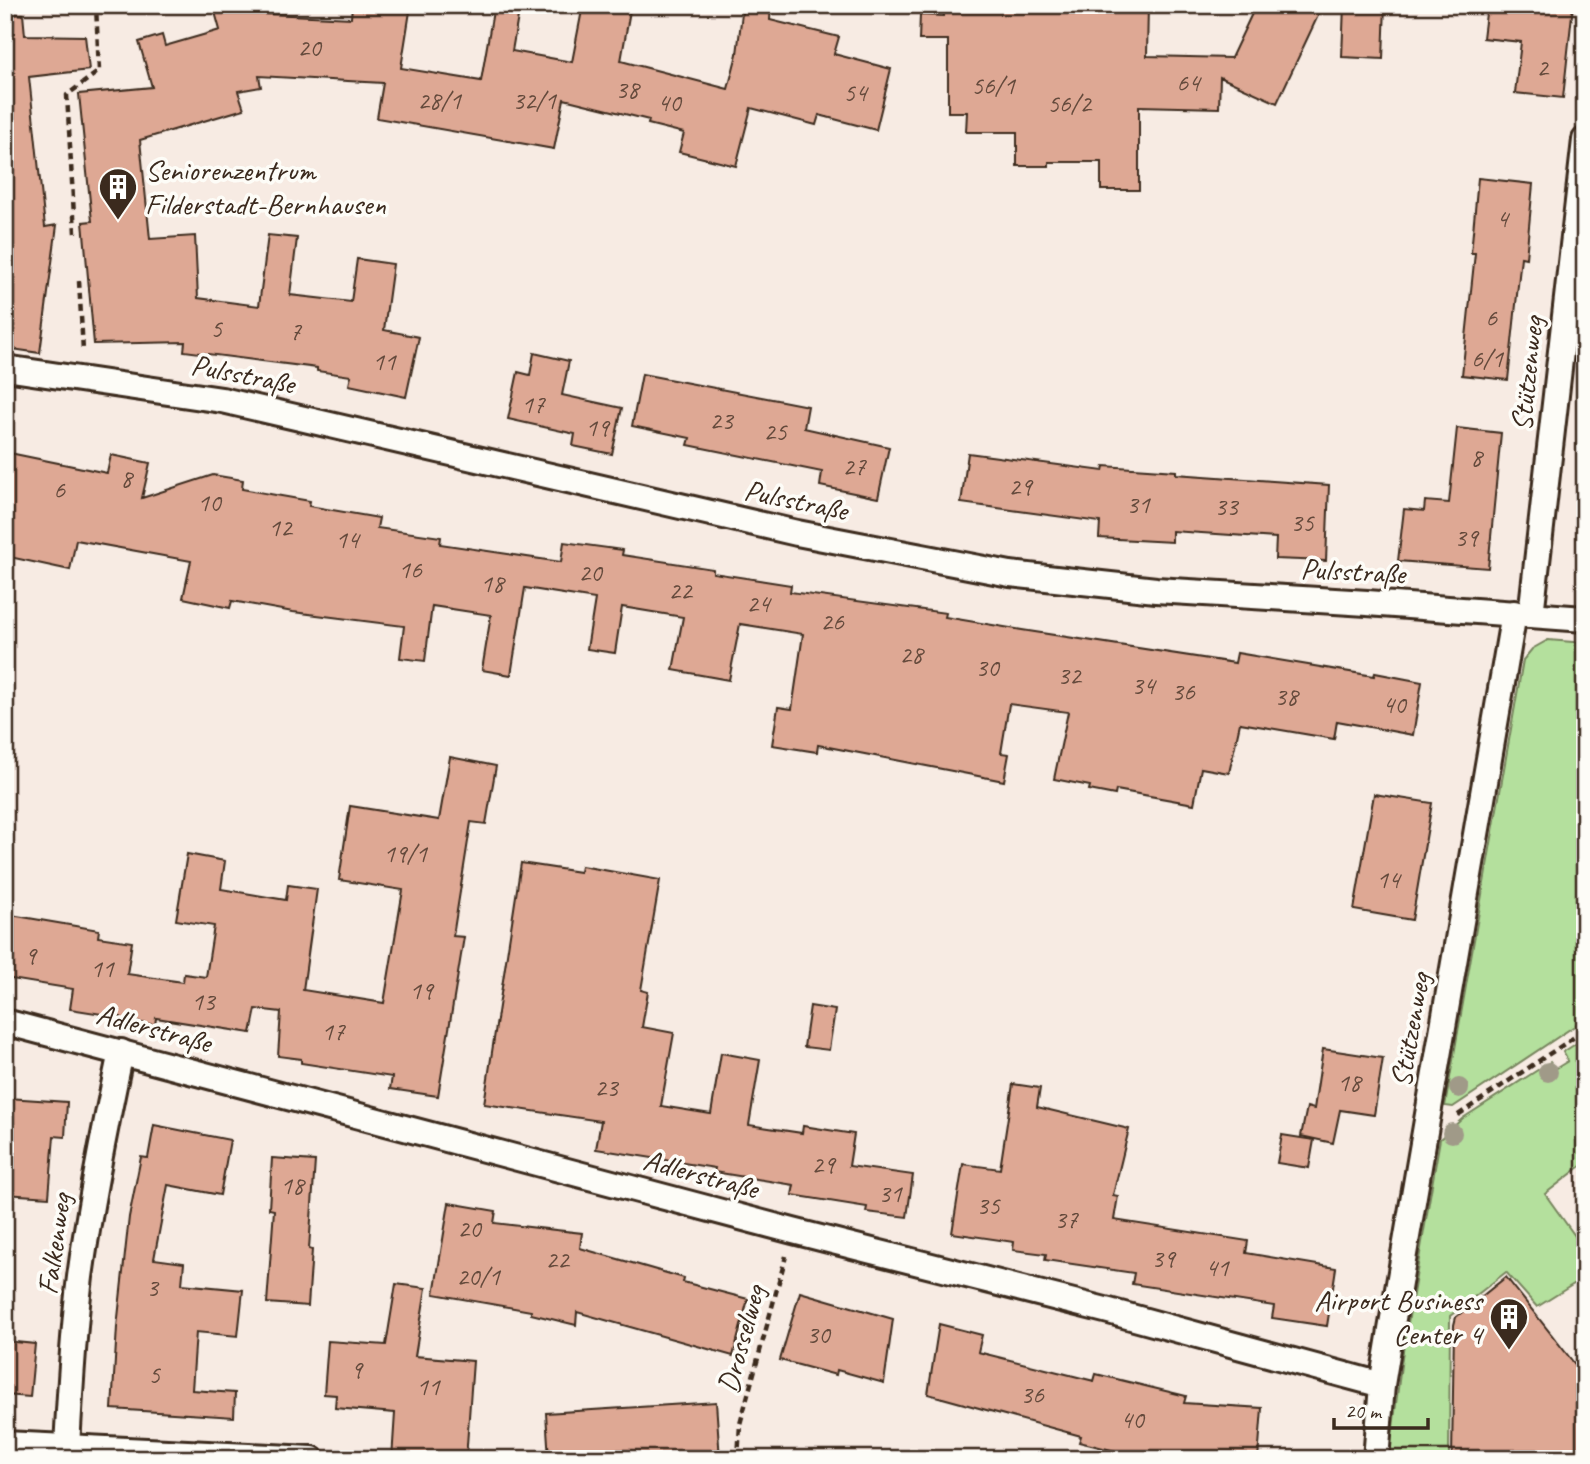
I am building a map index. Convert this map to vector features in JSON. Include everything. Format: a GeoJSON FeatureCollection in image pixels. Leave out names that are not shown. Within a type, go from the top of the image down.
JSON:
{"type":"FeatureCollection","features":[{"type":"Feature","properties":{"kind":"street","name":"Stützenweg"},"geometry":{"type":"LineString","coordinates":[[1376,1459],[1382,1385],[1523,614],[1585,140]]}},
{"type":"Feature","properties":{"kind":"street","name":"Pulsstraße"},"geometry":{"type":"LineString","coordinates":[[5,369],[222,400],[797,533],[953,565],[1072,582],[1156,590],[1585,619]]}},
{"type":"Feature","properties":{"kind":"street","name":"Adlerstraße"},"geometry":{"type":"LineString","coordinates":[[5,1021],[1382,1385]]}},
{"type":"Feature","properties":{"kind":"street","name":"Falkenweg"},"geometry":{"type":"LineString","coordinates":[[67,1447],[72,1350],[80,1279],[100,1154],[121,1052]]}},
{"type":"Feature","properties":{"kind":"street"},"geometry":{"type":"LineString","coordinates":[[5,1444],[312,1459]]}},
{"type":"Feature","properties":{"kind":"path"},"geometry":{"type":"LineString","coordinates":[[75,233],[67,95],[99,71],[96,5]]}},
{"type":"Feature","properties":{"kind":"path"},"geometry":{"type":"LineString","coordinates":[[79,281],[84,380]]}},
{"type":"Feature","properties":{"kind":"path"},"geometry":{"type":"LineString","coordinates":[[1452,1122],[1460,1112],[1585,1030]]}},
{"type":"Feature","properties":{"kind":"path","name":"Drosselweg"},"geometry":{"type":"LineString","coordinates":[[738,1459],[740,1424],[793,1231]]}},
{"type":"Feature","properties":{"kind":"green space"},"geometry":{"type":"Polygon","coordinates":[[[1548,640],[1585,643],[1585,1019],[1453,1107],[1445,1106],[1523,660],[1532,649],[1548,640]]]}},
{"type":"Feature","properties":{"kind":"green space"},"geometry":{"type":"Polygon","coordinates":[[[1585,1038],[1585,1163],[1545,1194],[1585,1250],[1585,1277],[1537,1307],[1506,1272],[1450,1316],[1449,1459],[1389,1459],[1402,1357],[1440,1139],[1463,1118],[1550,1062],[1555,1069],[1568,1061],[1563,1052],[1585,1038]]]}},
{"type":"Feature","properties":{"kind":"building"},"geometry":{"type":"Polygon","coordinates":[[[213,5],[250,5],[251,13],[351,18],[352,5],[411,5],[401,68],[481,81],[494,5],[520,5],[512,51],[572,62],[583,5],[631,5],[621,61],[728,89],[737,54],[743,5],[771,5],[770,20],[839,37],[834,54],[891,69],[876,130],[819,115],[816,125],[751,108],[736,166],[679,152],[684,133],[648,124],[649,120],[564,99],[554,149],[377,118],[383,83],[259,76],[261,87],[238,91],[244,109],[140,140],[150,239],[195,236],[198,298],[259,306],[268,235],[297,238],[290,295],[351,302],[357,259],[393,264],[384,330],[419,337],[406,397],[349,385],[351,376],[317,371],[317,368],[184,351],[185,342],[94,344],[83,222],[92,221],[79,94],[152,87],[139,42],[162,35],[165,46],[220,30],[213,5]]]}},
{"type":"Feature","properties":{"kind":"building"},"geometry":{"type":"Polygon","coordinates":[[[944,5],[1148,5],[1147,56],[1231,58],[1256,5],[1323,5],[1277,103],[1220,77],[1219,108],[1139,106],[1139,190],[1101,190],[1101,162],[1049,162],[1049,166],[1017,166],[1017,132],[966,132],[967,112],[948,112],[948,40],[919,40],[920,15],[944,16],[944,5]]]}},
{"type":"Feature","properties":{"kind":"building"},"geometry":{"type":"Polygon","coordinates":[[[1344,5],[1385,5],[1383,59],[1342,57],[1344,5]]]}},
{"type":"Feature","properties":{"kind":"building"},"geometry":{"type":"Polygon","coordinates":[[[1487,5],[1573,5],[1563,98],[1515,93],[1521,42],[1483,38],[1487,5]]]}},
{"type":"Feature","properties":{"kind":"building"},"geometry":{"type":"Polygon","coordinates":[[[23,14],[25,35],[85,36],[89,70],[29,77],[45,227],[57,225],[40,353],[5,348],[5,15],[23,14]]]}},
{"type":"Feature","properties":{"kind":"building"},"geometry":{"type":"Polygon","coordinates":[[[1478,178],[1533,184],[1526,258],[1521,257],[1508,380],[1462,375],[1475,253],[1471,253],[1478,178]]]}},
{"type":"Feature","properties":{"kind":"building"},"geometry":{"type":"Polygon","coordinates":[[[534,353],[569,361],[562,395],[622,408],[612,454],[573,446],[575,434],[508,419],[518,372],[530,375],[534,353]]]}},
{"type":"Feature","properties":{"kind":"building"},"geometry":{"type":"Polygon","coordinates":[[[642,374],[808,406],[804,428],[889,447],[878,498],[820,486],[822,472],[688,445],[690,438],[632,426],[642,374]]]}},
{"type":"Feature","properties":{"kind":"building"},"geometry":{"type":"Polygon","coordinates":[[[1457,428],[1501,433],[1488,568],[1398,561],[1404,509],[1424,511],[1425,501],[1449,503],[1457,428]]]}},
{"type":"Feature","properties":{"kind":"building"},"geometry":{"type":"Polygon","coordinates":[[[5,452],[107,473],[111,455],[150,463],[142,498],[213,475],[243,480],[242,489],[310,501],[309,506],[379,518],[377,528],[441,537],[440,544],[561,562],[564,542],[623,550],[622,555],[713,569],[713,573],[791,585],[790,592],[946,613],[945,617],[1235,663],[1237,653],[1422,682],[1413,735],[1337,721],[1334,739],[1240,723],[1229,773],[1201,768],[1194,804],[1116,790],[1115,795],[1089,790],[1090,786],[1054,779],[1068,712],[1009,704],[1001,753],[1009,754],[1004,781],[818,745],[817,752],[772,745],[778,707],[792,709],[803,634],[740,624],[729,680],[673,670],[683,617],[622,607],[615,653],[587,649],[595,599],[525,588],[511,675],[482,670],[491,615],[432,606],[425,661],[400,658],[404,626],[293,612],[232,601],[230,608],[183,598],[191,561],[76,540],[70,570],[5,556],[5,452]]]}},
{"type":"Feature","properties":{"kind":"building"},"geometry":{"type":"Polygon","coordinates":[[[968,453],[1103,471],[1104,466],[1329,485],[1326,561],[1275,559],[1276,538],[1172,531],[1172,542],[1099,538],[1100,522],[961,503],[968,453]]]}},
{"type":"Feature","properties":{"kind":"building"},"geometry":{"type":"Polygon","coordinates":[[[450,757],[496,766],[486,824],[471,822],[453,936],[464,937],[438,1096],[390,1089],[392,1077],[301,1063],[301,1059],[278,1056],[281,1012],[256,1009],[251,1033],[156,1018],[155,1025],[70,1009],[73,989],[5,978],[5,914],[99,930],[98,937],[132,942],[127,974],[183,982],[184,974],[206,977],[214,926],[176,920],[187,854],[225,861],[221,889],[286,900],[288,885],[317,889],[303,990],[384,1003],[403,890],[339,880],[350,806],[439,820],[450,757]]]}},
{"type":"Feature","properties":{"kind":"building"},"geometry":{"type":"Polygon","coordinates":[[[1374,794],[1432,803],[1412,920],[1354,910],[1374,794]]]}},
{"type":"Feature","properties":{"kind":"building"},"geometry":{"type":"Polygon","coordinates":[[[521,863],[580,872],[581,866],[660,880],[641,990],[648,992],[642,1027],[674,1033],[661,1106],[711,1114],[721,1053],[760,1060],[749,1125],[802,1133],[803,1126],[854,1134],[849,1166],[913,1175],[907,1217],[866,1212],[867,1207],[792,1195],[794,1185],[714,1172],[715,1168],[596,1149],[601,1121],[484,1104],[521,863]]]}},
{"type":"Feature","properties":{"kind":"building"},"geometry":{"type":"Polygon","coordinates":[[[810,1006],[835,1010],[829,1050],[804,1047],[810,1006]]]}},
{"type":"Feature","properties":{"kind":"building"},"geometry":{"type":"Polygon","coordinates":[[[1323,1049],[1383,1058],[1374,1115],[1340,1110],[1333,1143],[1301,1136],[1307,1107],[1314,1109],[1323,1049]]]}},
{"type":"Feature","properties":{"kind":"building"},"geometry":{"type":"Polygon","coordinates":[[[1013,1084],[1040,1088],[1037,1107],[1129,1129],[1113,1195],[1118,1196],[1114,1220],[1248,1241],[1246,1253],[1336,1268],[1327,1326],[1272,1318],[1274,1306],[1132,1284],[1134,1273],[1045,1260],[1046,1254],[1013,1250],[1014,1242],[952,1233],[963,1164],[1000,1169],[1013,1084]]]}},
{"type":"Feature","properties":{"kind":"building"},"geometry":{"type":"Polygon","coordinates":[[[8,1098],[67,1102],[65,1137],[54,1136],[49,1197],[5,1194],[8,1098]]]}},
{"type":"Feature","properties":{"kind":"building"},"geometry":{"type":"Polygon","coordinates":[[[154,1125],[230,1140],[220,1195],[168,1185],[154,1259],[184,1263],[182,1284],[243,1290],[238,1336],[196,1332],[192,1390],[235,1393],[234,1417],[112,1409],[117,1327],[129,1217],[141,1157],[148,1158],[154,1125]]]}},
{"type":"Feature","properties":{"kind":"building"},"geometry":{"type":"Polygon","coordinates":[[[1282,1135],[1314,1140],[1309,1168],[1277,1163],[1282,1135]]]}},
{"type":"Feature","properties":{"kind":"building"},"geometry":{"type":"Polygon","coordinates":[[[272,1158],[315,1161],[308,1306],[267,1303],[274,1210],[269,1209],[272,1158]]]}},
{"type":"Feature","properties":{"kind":"building"},"geometry":{"type":"Polygon","coordinates":[[[449,1203],[496,1211],[494,1223],[582,1233],[580,1248],[684,1278],[683,1282],[748,1299],[733,1356],[577,1312],[576,1325],[531,1314],[531,1311],[434,1294],[449,1203]]]}},
{"type":"Feature","properties":{"kind":"building","name":"Airport Business Center 4"},"geometry":{"type":"Polygon","coordinates":[[[1506,1277],[1585,1377],[1585,1459],[1452,1459],[1456,1317],[1506,1277]]]}},
{"type":"Feature","properties":{"kind":"building"},"geometry":{"type":"Polygon","coordinates":[[[396,1284],[426,1288],[415,1356],[473,1361],[466,1459],[392,1459],[395,1413],[335,1408],[336,1395],[324,1394],[328,1341],[386,1345],[396,1284]]]}},
{"type":"Feature","properties":{"kind":"building"},"geometry":{"type":"Polygon","coordinates":[[[800,1292],[893,1319],[884,1383],[837,1370],[836,1375],[780,1360],[800,1292]]]}},
{"type":"Feature","properties":{"kind":"building"},"geometry":{"type":"Polygon","coordinates":[[[939,1324],[982,1335],[978,1352],[1094,1381],[1096,1374],[1186,1396],[1184,1403],[1262,1408],[1258,1459],[1171,1454],[1170,1459],[1148,1459],[1079,1442],[1081,1436],[928,1394],[939,1324]]]}},
{"type":"Feature","properties":{"kind":"building"},"geometry":{"type":"Polygon","coordinates":[[[5,1341],[35,1344],[30,1397],[5,1395],[5,1341]]]}},
{"type":"Feature","properties":{"kind":"building"},"geometry":{"type":"Polygon","coordinates":[[[716,1402],[720,1459],[549,1459],[546,1413],[716,1402]]]}},
{"type":"Feature","properties":{"kind":"place","name":"Seniorenzentrum Filderstadt-Bernhausen"},"geometry":{"type":"Point","coordinates":[118,221]}},
{"type":"Feature","properties":{"kind":"place","name":"Airport Business Center 4"},"geometry":{"type":"Point","coordinates":[1509,1351]}}]}
